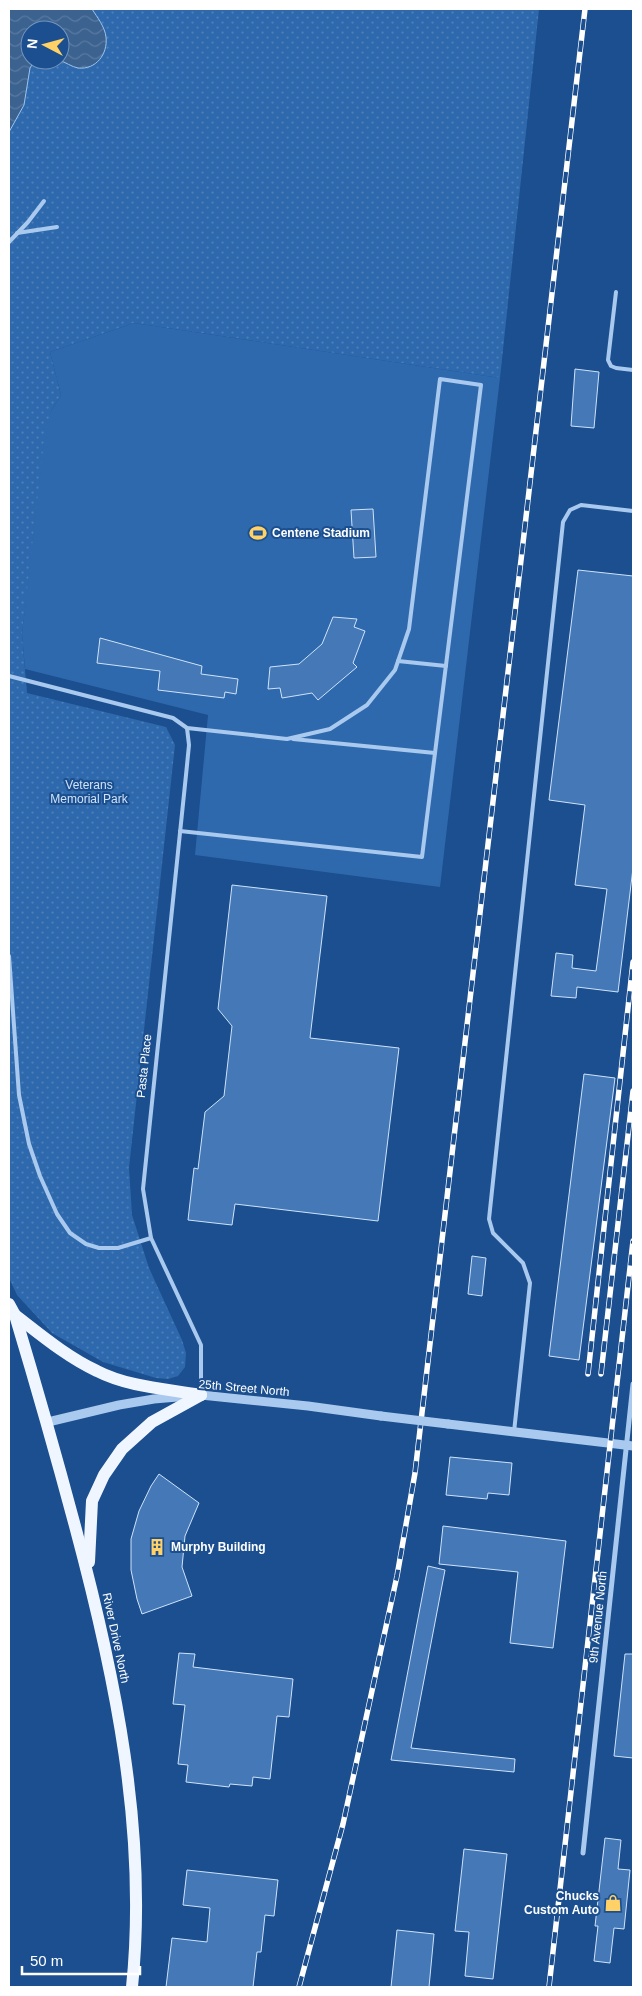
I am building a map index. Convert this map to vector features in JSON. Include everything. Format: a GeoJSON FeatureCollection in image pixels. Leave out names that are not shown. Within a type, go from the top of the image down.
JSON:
{"type":"FeatureCollection","features":[{"type":"Feature","properties":{"kind":"main road"},"geometry":{"type":"LineString","coordinates":[[12,1310],[70,1356],[98,1372],[126,1382],[201,1395]]}},
{"type":"Feature","properties":{"kind":"main road","name":"River Drive North"},"geometry":{"type":"LineString","coordinates":[[12,1310],[48,1422],[88,1574],[111,1677],[122,1739],[131,1817],[136,1890],[132,1987]]}},
{"type":"Feature","properties":{"kind":"main road"},"geometry":{"type":"LineString","coordinates":[[88,1574],[92,1501],[104,1475],[122,1449],[152,1422],[201,1395]]}},
{"type":"Feature","properties":{"kind":"street","name":"9th Avenue North"},"geometry":{"type":"LineString","coordinates":[[583,1853],[630,1445],[633,1384]]}},
{"type":"Feature","properties":{"kind":"street","name":"25th Street North"},"geometry":{"type":"LineString","coordinates":[[48,1422],[119,1405],[154,1399],[201,1395],[308,1406],[514,1432]]}},
{"type":"Feature","properties":{"kind":"street"},"geometry":{"type":"LineString","coordinates":[[514,1432],[630,1445]]}},
{"type":"Feature","properties":{"kind":"lane"},"geometry":{"type":"LineString","coordinates":[[9,242],[44,201]]}},
{"type":"Feature","properties":{"kind":"lane"},"geometry":{"type":"LineString","coordinates":[[17,233],[57,227]]}},
{"type":"Feature","properties":{"kind":"lane"},"geometry":{"type":"LineString","coordinates":[[616,292],[608,360],[611,366],[616,368],[633,370]]}},
{"type":"Feature","properties":{"kind":"lane"},"geometry":{"type":"LineString","coordinates":[[180,831],[422,857],[481,385],[440,379],[409,628],[395,670],[367,705],[330,729],[287,739]]}},
{"type":"Feature","properties":{"kind":"lane"},"geometry":{"type":"LineString","coordinates":[[514,1432],[530,1283],[524,1264],[493,1233],[489,1219],[563,522],[570,510],[581,505],[633,511]]}},
{"type":"Feature","properties":{"kind":"lane"},"geometry":{"type":"LineString","coordinates":[[398,661],[446,666]]}},
{"type":"Feature","properties":{"kind":"lane"},"geometry":{"type":"LineString","coordinates":[[9,676],[173,718],[187,728],[435,753]]}},
{"type":"Feature","properties":{"kind":"lane","name":"Pasta Place"},"geometry":{"type":"LineString","coordinates":[[187,728],[189,745],[142,1189],[151,1238],[201,1345],[201,1395]]}},
{"type":"Feature","properties":{"kind":"lane"},"geometry":{"type":"LineString","coordinates":[[9,956],[19,1095],[29,1144],[40,1176],[57,1214],[70,1232],[86,1244],[99,1248],[118,1248],[151,1238]]}},
{"type":"Feature","properties":{"kind":"green space","name":"Veterans Memorial Park"},"geometry":{"type":"Polygon","coordinates":[[[9,9],[539,9],[500,378],[134,323],[50,352],[61,395],[51,411],[22,634],[27,693],[166,727],[175,745],[129,1168],[132,1215],[149,1268],[182,1340],[186,1353],[185,1367],[178,1376],[168,1379],[156,1378],[103,1362],[52,1333],[17,1295],[9,1278],[9,9]]]}},
{"type":"Feature","properties":{"kind":"green space","name":"Centene Stadium"},"geometry":{"type":"Polygon","coordinates":[[[134,323],[500,378],[440,887],[195,855],[208,715],[25,669],[22,634],[45,432],[51,411],[61,395],[50,352],[134,323]]]}},
{"type":"Feature","properties":{"kind":"water"},"geometry":{"type":"Polygon","coordinates":[[[9,9],[92,9],[104,30],[106,43],[100,60],[84,68],[70,66],[70,20],[20,20],[20,70],[30,70],[24,105],[9,132],[9,9]]]}},
{"type":"Feature","properties":{"kind":"building"},"geometry":{"type":"Polygon","coordinates":[[[575,369],[599,372],[594,428],[571,426],[575,369]]]}},
{"type":"Feature","properties":{"kind":"building"},"geometry":{"type":"Polygon","coordinates":[[[373,509],[376,557],[354,558],[351,510],[373,509]]]}},
{"type":"Feature","properties":{"kind":"building"},"geometry":{"type":"Polygon","coordinates":[[[578,570],[633,576],[633,868],[618,992],[577,987],[576,998],[551,996],[556,953],[573,955],[572,968],[596,971],[607,889],[575,885],[585,805],[549,800],[578,570]]]}},
{"type":"Feature","properties":{"kind":"building"},"geometry":{"type":"Polygon","coordinates":[[[333,617],[357,619],[354,627],[365,631],[353,663],[357,667],[318,700],[312,693],[282,698],[280,688],[268,689],[270,667],[299,664],[322,644],[333,617]]]}},
{"type":"Feature","properties":{"kind":"building"},"geometry":{"type":"Polygon","coordinates":[[[100,638],[202,666],[201,674],[238,679],[236,694],[225,692],[224,698],[158,690],[160,671],[97,663],[100,638]]]}},
{"type":"Feature","properties":{"kind":"building"},"geometry":{"type":"Polygon","coordinates":[[[232,885],[327,896],[310,1038],[399,1048],[378,1221],[235,1204],[232,1225],[188,1220],[194,1168],[198,1169],[205,1112],[224,1096],[232,1026],[218,1009],[232,885]]]}},
{"type":"Feature","properties":{"kind":"building"},"geometry":{"type":"Polygon","coordinates":[[[584,1074],[615,1078],[579,1360],[549,1356],[584,1074]]]}},
{"type":"Feature","properties":{"kind":"building"},"geometry":{"type":"Polygon","coordinates":[[[472,1256],[486,1258],[482,1296],[468,1294],[472,1256]]]}},
{"type":"Feature","properties":{"kind":"building"},"geometry":{"type":"Polygon","coordinates":[[[450,1457],[512,1463],[509,1495],[488,1493],[487,1499],[446,1495],[450,1457]]]}},
{"type":"Feature","properties":{"kind":"building","name":"Murphy Building"},"geometry":{"type":"Polygon","coordinates":[[[159,1474],[199,1503],[185,1536],[182,1567],[192,1596],[142,1614],[131,1570],[131,1539],[139,1511],[159,1474]]]}},
{"type":"Feature","properties":{"kind":"building"},"geometry":{"type":"Polygon","coordinates":[[[443,1526],[566,1541],[553,1648],[510,1643],[518,1572],[439,1564],[443,1526]]]}},
{"type":"Feature","properties":{"kind":"building"},"geometry":{"type":"Polygon","coordinates":[[[428,1566],[445,1570],[411,1748],[515,1759],[514,1772],[391,1760],[428,1566]]]}},
{"type":"Feature","properties":{"kind":"building"},"geometry":{"type":"Polygon","coordinates":[[[179,1653],[195,1654],[193,1667],[293,1679],[289,1717],[277,1716],[270,1779],[253,1777],[252,1786],[230,1784],[229,1787],[186,1782],[188,1765],[178,1764],[185,1705],[173,1704],[179,1653]]]}},
{"type":"Feature","properties":{"kind":"building"},"geometry":{"type":"Polygon","coordinates":[[[625,1654],[633,1654],[633,1758],[614,1756],[625,1654]]]}},
{"type":"Feature","properties":{"kind":"building"},"geometry":{"type":"Polygon","coordinates":[[[605,1838],[621,1840],[618,1869],[630,1870],[624,1929],[614,1928],[610,1963],[594,1961],[598,1926],[595,1926],[605,1838]]]}},
{"type":"Feature","properties":{"kind":"building"},"geometry":{"type":"Polygon","coordinates":[[[464,1849],[507,1854],[493,1979],[465,1976],[469,1932],[455,1931],[464,1849]]]}},
{"type":"Feature","properties":{"kind":"building"},"geometry":{"type":"Polygon","coordinates":[[[187,1870],[278,1880],[274,1916],[265,1915],[261,1952],[257,1952],[253,1987],[166,1987],[172,1938],[207,1942],[210,1908],[183,1905],[187,1870]]]}},
{"type":"Feature","properties":{"kind":"building"},"geometry":{"type":"Polygon","coordinates":[[[397,1930],[434,1934],[429,1987],[391,1987],[397,1930]]]}},
{"type":"Feature","properties":{"kind":"railway"},"geometry":{"type":"LineString","coordinates":[[299,1987],[343,1824],[397,1576],[415,1473],[585,9]]}},
{"type":"Feature","properties":{"kind":"railway"},"geometry":{"type":"LineString","coordinates":[[588,1374],[633,962]]}},
{"type":"Feature","properties":{"kind":"railway"},"geometry":{"type":"LineString","coordinates":[[601,1374],[633,1091]]}},
{"type":"Feature","properties":{"kind":"railway"},"geometry":{"type":"LineString","coordinates":[[549,1987],[633,1241]]}},
{"type":"Feature","properties":{"kind":"place","name":"Centene Stadium"},"geometry":{"type":"Point","coordinates":[258,533]}},
{"type":"Feature","properties":{"kind":"place","name":"Murphy Building"},"geometry":{"type":"Point","coordinates":[157,1547]}},
{"type":"Feature","properties":{"kind":"place","name":"Chucks Custom Auto"},"geometry":{"type":"Point","coordinates":[613,1903]}}]}
